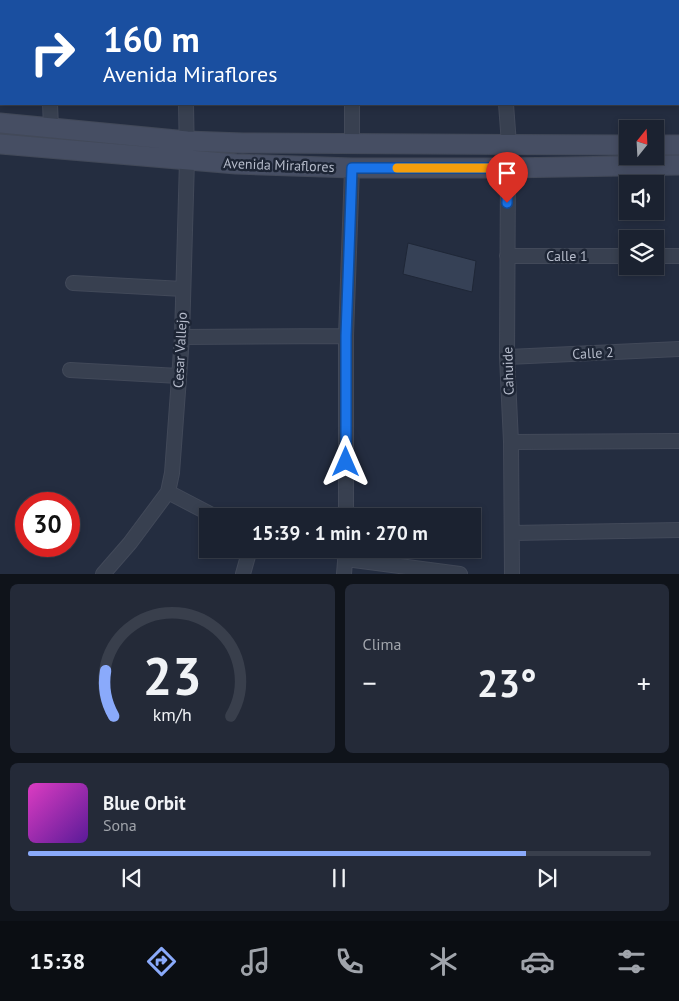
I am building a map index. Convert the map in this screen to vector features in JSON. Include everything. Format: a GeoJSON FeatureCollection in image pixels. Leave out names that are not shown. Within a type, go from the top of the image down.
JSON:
{"type":"FeatureCollection","features":[{"type":"Feature","properties":{"kind":"street"},"geometry":{"type":"LineString","coordinates":[[50,105],[51,128]]}},
{"type":"Feature","properties":{"kind":"street","name":"Cesar Vallejo"},"geometry":{"type":"LineString","coordinates":[[103,574],[130,543],[168,492],[172,473],[184,289],[186,105]]}},
{"type":"Feature","properties":{"kind":"street"},"geometry":{"type":"LineString","coordinates":[[352,105],[352,144]]}},
{"type":"Feature","properties":{"kind":"street","name":"Cahuide"},"geometry":{"type":"LineString","coordinates":[[506,105],[509,144],[507,357],[511,442],[512,574]]}},
{"type":"Feature","properties":{"kind":"street","name":"Avenida Miraflores"},"geometry":{"type":"LineString","coordinates":[[0,122],[186,141],[244,144],[619,145]]}},
{"type":"Feature","properties":{"kind":"street","name":"Avenida Miraflores"},"geometry":{"type":"LineString","coordinates":[[0,144],[236,164],[352,168],[679,165]]}},
{"type":"Feature","properties":{"kind":"street"},"geometry":{"type":"LineString","coordinates":[[664,145],[679,145]]}},
{"type":"Feature","properties":{"kind":"street"},"geometry":{"type":"LineString","coordinates":[[346,508],[346,336],[352,168]]}},
{"type":"Feature","properties":{"kind":"street","name":"Calle 1"},"geometry":{"type":"LineString","coordinates":[[507,256],[619,256]]}},
{"type":"Feature","properties":{"kind":"street"},"geometry":{"type":"LineString","coordinates":[[664,256],[679,256]]}},
{"type":"Feature","properties":{"kind":"street"},"geometry":{"type":"LineString","coordinates":[[73,283],[184,289]]}},
{"type":"Feature","properties":{"kind":"street"},"geometry":{"type":"LineString","coordinates":[[182,337],[346,336]]}},
{"type":"Feature","properties":{"kind":"street","name":"Calle 2"},"geometry":{"type":"LineString","coordinates":[[507,357],[679,349]]}},
{"type":"Feature","properties":{"kind":"street"},"geometry":{"type":"LineString","coordinates":[[70,370],[179,376]]}},
{"type":"Feature","properties":{"kind":"street"},"geometry":{"type":"LineString","coordinates":[[511,442],[679,441]]}},
{"type":"Feature","properties":{"kind":"street"},"geometry":{"type":"LineString","coordinates":[[168,492],[199,508]]}},
{"type":"Feature","properties":{"kind":"street"},"geometry":{"type":"LineString","coordinates":[[512,533],[679,530]]}},
{"type":"Feature","properties":{"kind":"street"},"geometry":{"type":"LineString","coordinates":[[243,574],[247,558]]}},
{"type":"Feature","properties":{"kind":"street"},"geometry":{"type":"LineString","coordinates":[[344,574],[346,558]]}},
{"type":"Feature","properties":{"kind":"street"},"geometry":{"type":"LineString","coordinates":[[369,558],[460,574]]}},
{"type":"Feature","properties":{"kind":"building"},"geometry":{"type":"Polygon","coordinates":[[[408,243],[476,261],[472,292],[403,274],[408,243]]]}},
{"type":"Feature","properties":{"kind":"slow traffic"},"geometry":{"type":"LineString","coordinates":[[397,168],[494,168]]}},
{"type":"Feature","properties":{"kind":"route"},"geometry":{"type":"LineString","coordinates":[[346,462],[346,336],[352,168],[508,168],[507,203]]}}]}
